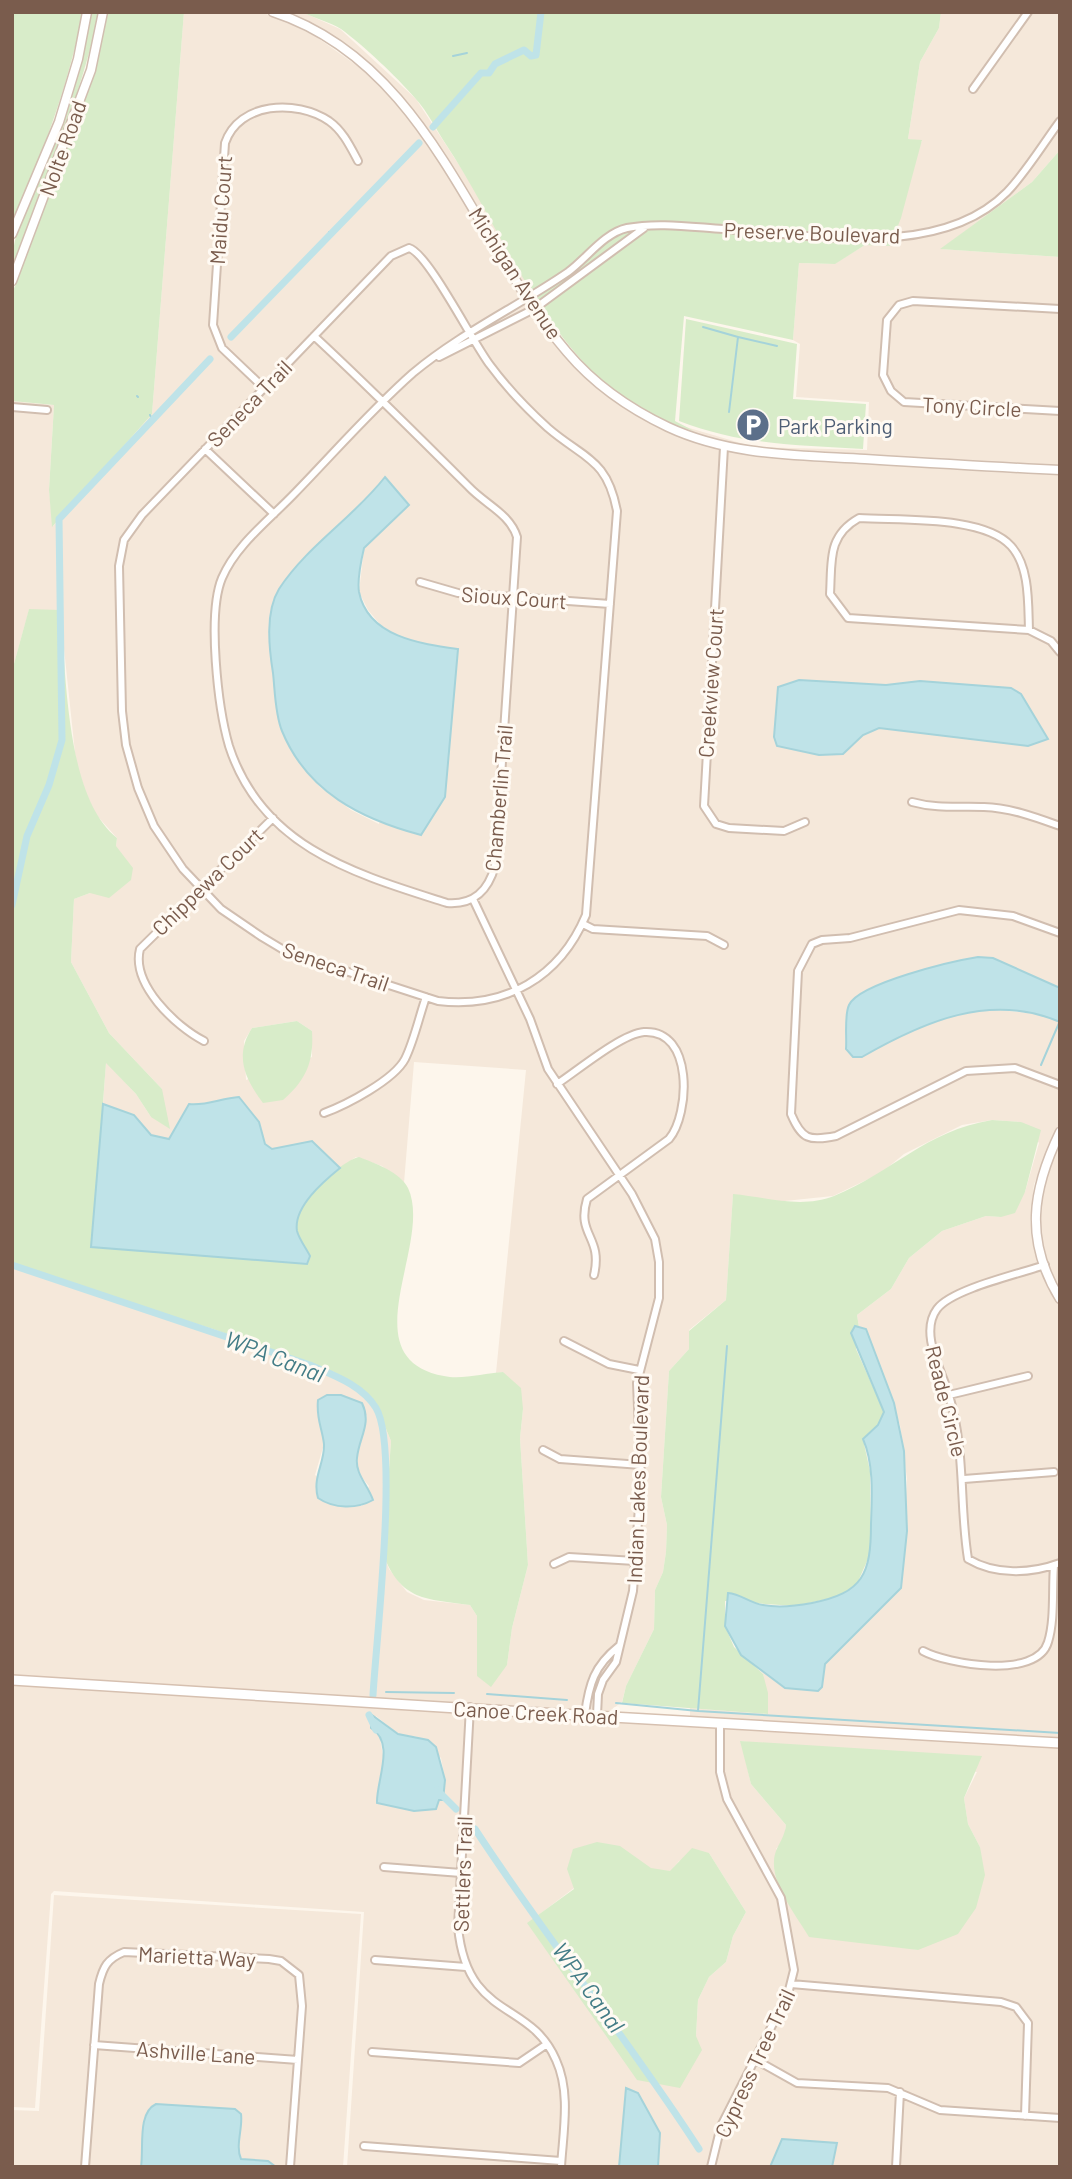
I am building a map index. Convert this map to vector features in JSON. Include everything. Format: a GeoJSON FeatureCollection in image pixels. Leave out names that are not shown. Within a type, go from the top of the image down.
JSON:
{"type":"FeatureCollection","features":[{"type":"Feature","properties":{"kind":"main road","name":"Canoe Creek Road"},"geometry":{"type":"LineString","coordinates":[[12,1680],[348,1703],[470,1707],[1060,1744]]}},
{"type":"Feature","properties":{"kind":"street","name":"Nolte Road"},"geometry":{"type":"LineString","coordinates":[[12,234],[60,122],[87,12]]}},
{"type":"Feature","properties":{"kind":"street","name":"Nolte Road"},"geometry":{"type":"LineString","coordinates":[[12,281],[87,81],[103,12]]}},
{"type":"Feature","properties":{"kind":"street","name":"Michigan Avenue"},"geometry":{"type":"LineString","coordinates":[[272,12],[317,33],[355,58],[398,98],[474,207],[526,297],[567,352],[606,389],[670,428],[724,447],[757,453],[1060,470]]}},
{"type":"Feature","properties":{"kind":"street"},"geometry":{"type":"LineString","coordinates":[[973,89],[1028,12]]}},
{"type":"Feature","properties":{"kind":"street","name":"Maidu Court"},"geometry":{"type":"LineString","coordinates":[[264,388],[222,348],[214,325],[225,144],[229,132],[244,117],[259,111],[302,109],[331,122],[344,135],[358,161]]}},
{"type":"Feature","properties":{"kind":"street","name":"Preserve Boulevard"},"geometry":{"type":"LineString","coordinates":[[436,358],[467,333],[563,275],[621,230],[660,226],[886,238],[924,235],[959,224],[1006,192],[1060,121]]}},
{"type":"Feature","properties":{"kind":"street"},"geometry":{"type":"LineString","coordinates":[[314,336],[385,401],[414,372],[436,358],[534,309],[643,228]]}},
{"type":"Feature","properties":{"kind":"street","name":"Seneca Trail"},"geometry":{"type":"LineString","coordinates":[[409,248],[424,258],[467,333],[525,406],[549,429],[586,455],[608,478],[617,510],[591,880],[583,924],[563,958],[547,972],[517,990],[465,1002],[426,997],[287,952],[221,909],[183,869],[154,826],[138,788],[126,745],[122,711],[119,566],[124,540],[142,515],[314,336],[391,256],[409,248]]}},
{"type":"Feature","properties":{"kind":"street","name":"Tony Circle"},"geometry":{"type":"LineString","coordinates":[[1060,309],[913,300],[899,305],[887,320],[883,375],[891,391],[904,402],[1060,411]]}},
{"type":"Feature","properties":{"kind":"street","name":"Chamberlin Trail"},"geometry":{"type":"LineString","coordinates":[[385,401],[515,530],[518,545],[495,866],[490,884],[473,899],[447,903],[371,878],[310,850],[273,818],[247,783],[232,755],[219,697],[217,591],[235,554],[274,514],[385,401]]}},
{"type":"Feature","properties":{"kind":"street"},"geometry":{"type":"LineString","coordinates":[[12,407],[47,410]]}},
{"type":"Feature","properties":{"kind":"street","name":"Creekview Court"},"geometry":{"type":"LineString","coordinates":[[724,447],[704,806],[716,824],[729,828],[784,831],[805,822]]}},
{"type":"Feature","properties":{"kind":"street"},"geometry":{"type":"LineString","coordinates":[[205,449],[274,514]]}},
{"type":"Feature","properties":{"kind":"street"},"geometry":{"type":"LineString","coordinates":[[1029,630],[1028,595],[1023,569],[1012,547],[994,533],[974,526],[859,518],[842,527],[833,545],[830,594],[848,618],[1029,630],[1051,641],[1060,652]]}},
{"type":"Feature","properties":{"kind":"street","name":"Sioux Court"},"geometry":{"type":"LineString","coordinates":[[420,582],[442,591],[610,604]]}},
{"type":"Feature","properties":{"kind":"street"},"geometry":{"type":"LineString","coordinates":[[912,802],[934,808],[986,807],[1023,813],[1060,826]]}},
{"type":"Feature","properties":{"kind":"street","name":"Chippewa Court"},"geometry":{"type":"LineString","coordinates":[[204,1041],[184,1031],[143,982],[137,960],[145,941],[273,818]]}},
{"type":"Feature","properties":{"kind":"street","name":"Indian Lakes Boulevard"},"geometry":{"type":"LineString","coordinates":[[473,899],[517,990],[556,1084],[647,1220],[655,1239],[659,1262],[659,1298],[637,1383],[641,1465],[628,1623],[618,1646],[616,1662],[603,1679],[598,1694],[597,1715]]}},
{"type":"Feature","properties":{"kind":"street"},"geometry":{"type":"LineString","coordinates":[[1060,933],[1013,916],[959,910],[812,944],[798,971],[791,1114],[798,1131],[805,1137],[820,1139],[836,1136],[966,1071],[1015,1068],[1060,1085]]}},
{"type":"Feature","properties":{"kind":"street"},"geometry":{"type":"LineString","coordinates":[[583,924],[593,929],[707,936],[724,945]]}},
{"type":"Feature","properties":{"kind":"street"},"geometry":{"type":"LineString","coordinates":[[324,1113],[341,1107],[395,1073],[405,1060],[426,997]]}},
{"type":"Feature","properties":{"kind":"street"},"geometry":{"type":"LineString","coordinates":[[556,1084],[635,1034],[654,1032],[669,1040],[680,1053],[682,1072],[677,1130],[669,1139],[594,1191],[583,1210],[585,1229],[598,1257],[594,1275]]}},
{"type":"Feature","properties":{"kind":"street"},"geometry":{"type":"LineString","coordinates":[[1060,1132],[1038,1184],[1034,1221],[1045,1265],[1060,1299]]}},
{"type":"Feature","properties":{"kind":"street"},"geometry":{"type":"LineString","coordinates":[[797,1143],[805,1137]]}},
{"type":"Feature","properties":{"kind":"street","name":"Reade Circle"},"geometry":{"type":"LineString","coordinates":[[1045,1265],[951,1298],[937,1308],[929,1322],[960,1437],[968,1559],[996,1572],[1057,1564]]}},
{"type":"Feature","properties":{"kind":"street"},"geometry":{"type":"LineString","coordinates":[[564,1341],[609,1364],[639,1370]]}},
{"type":"Feature","properties":{"kind":"street"},"geometry":{"type":"LineString","coordinates":[[949,1395],[1028,1376]]}},
{"type":"Feature","properties":{"kind":"street"},"geometry":{"type":"LineString","coordinates":[[543,1450],[560,1459],[641,1465]]}},
{"type":"Feature","properties":{"kind":"street"},"geometry":{"type":"LineString","coordinates":[[964,1479],[1055,1472]]}},
{"type":"Feature","properties":{"kind":"street"},"geometry":{"type":"LineString","coordinates":[[554,1564],[569,1557],[635,1561]]}},
{"type":"Feature","properties":{"kind":"street"},"geometry":{"type":"LineString","coordinates":[[923,1651],[940,1661],[1001,1666],[1023,1663],[1039,1654],[1048,1644],[1057,1564]]}},
{"type":"Feature","properties":{"kind":"street","name":"Indian Lakes Boulevard"},"geometry":{"type":"LineString","coordinates":[[585,1714],[591,1678],[618,1646]]}},
{"type":"Feature","properties":{"kind":"street","name":"Settlers Trail"},"geometry":{"type":"LineString","coordinates":[[470,1707],[457,1927],[466,1967],[475,1985],[489,1999],[532,2029],[547,2044],[556,2059],[563,2080],[565,2104],[561,2164]]}},
{"type":"Feature","properties":{"kind":"street","name":"Cypress Tree Trail"},"geometry":{"type":"LineString","coordinates":[[710,2167],[721,2126],[756,2060],[791,1984],[794,1970],[793,1950],[781,1898],[727,1799],[720,1772],[720,1723]]}},
{"type":"Feature","properties":{"kind":"street"},"geometry":{"type":"LineString","coordinates":[[384,1867],[461,1873]]}},
{"type":"Feature","properties":{"kind":"street","name":"Marietta Way"},"geometry":{"type":"LineString","coordinates":[[85,2167],[99,1984],[102,1968],[111,1957],[124,1952],[269,1959],[281,1961],[299,1975],[302,1989],[290,2167]]}},
{"type":"Feature","properties":{"kind":"street"},"geometry":{"type":"LineString","coordinates":[[375,1960],[466,1967]]}},
{"type":"Feature","properties":{"kind":"street"},"geometry":{"type":"LineString","coordinates":[[791,1984],[1001,2002],[1016,2007],[1028,2023],[1025,2116]]}},
{"type":"Feature","properties":{"kind":"street"},"geometry":{"type":"LineString","coordinates":[[372,2052],[519,2063],[547,2044]]}},
{"type":"Feature","properties":{"kind":"street","name":"Ashville Lane"},"geometry":{"type":"LineString","coordinates":[[94,2045],[298,2060]]}},
{"type":"Feature","properties":{"kind":"street"},"geometry":{"type":"LineString","coordinates":[[756,2060],[797,2083],[888,2088],[940,2110],[1060,2118]]}},
{"type":"Feature","properties":{"kind":"street"},"geometry":{"type":"LineString","coordinates":[[895,2167],[900,2092]]}},
{"type":"Feature","properties":{"kind":"street"},"geometry":{"type":"LineString","coordinates":[[364,2146],[561,2164]]}},
{"type":"Feature","properties":{"kind":"shaded area"},"geometry":{"type":"Polygon","coordinates":[[[184,12],[261,12],[315,36],[366,72],[410,119],[470,209],[522,299],[563,354],[603,392],[668,431],[723,451],[757,456],[1060,474],[1060,988],[993,958],[890,980],[862,1057],[915,1028],[981,1008],[1045,1015],[1060,1022],[1060,1123],[1034,1184],[1030,1221],[1041,1266],[1060,1307],[1060,1740],[690,1717],[690,1708],[768,1714],[763,1674],[758,1669],[785,1688],[818,1691],[825,1664],[901,1588],[907,1479],[900,1425],[866,1329],[859,1327],[857,1315],[891,1289],[909,1258],[942,1231],[986,1216],[1001,1217],[1025,1192],[1039,1143],[1021,1122],[992,1120],[962,1125],[904,1154],[881,1173],[833,1196],[775,1202],[733,1195],[726,1300],[689,1330],[689,1349],[669,1371],[661,1497],[667,1525],[666,1552],[663,1572],[655,1590],[654,1629],[626,1686],[622,1702],[608,1712],[390,1702],[12,1676],[12,1266],[213,1329],[334,1372],[375,1402],[391,1441],[383,1554],[389,1569],[407,1592],[424,1600],[470,1605],[477,1616],[477,1676],[507,1665],[512,1628],[528,1565],[520,1438],[523,1409],[503,1372],[496,1373],[526,1070],[414,1062],[404,1183],[382,1166],[356,1157],[340,1168],[312,1141],[271,1149],[265,1144],[258,1122],[227,1098],[206,1106],[189,1104],[169,1139],[151,1135],[133,1115],[103,1104],[106,1062],[136,1094],[151,1117],[162,1089],[109,1033],[71,962],[74,899],[90,893],[116,846],[117,838],[91,809],[76,762],[60,611],[29,610],[12,671],[12,401],[54,405],[49,490],[53,526],[152,414],[184,12]],[[386,477],[299,565],[279,590],[294,754],[320,787],[351,810],[379,824],[416,643],[384,629],[368,610],[359,592],[364,548],[400,511],[386,477]],[[920,681],[886,685],[845,683],[777,746],[819,755],[879,728],[1028,746],[1048,738],[920,681]],[[297,1021],[252,1028],[244,1041],[246,1080],[312,1057],[312,1031],[297,1021]],[[367,1415],[324,1444],[315,1475],[351,1505],[362,1506],[369,1486],[359,1474],[356,1459],[367,1415]]]}},
{"type":"Feature","properties":{"kind":"shaded area"},"geometry":{"type":"Polygon","coordinates":[[[284,12],[302,12],[340,29],[416,99],[478,194],[556,331],[529,295],[477,205],[402,96],[357,55],[284,12]]]}},
{"type":"Feature","properties":{"kind":"shaded area"},"geometry":{"type":"Polygon","coordinates":[[[941,12],[1060,12],[1060,150],[1032,182],[941,249],[1060,257],[1060,467],[758,449],[697,435],[662,420],[754,447],[867,450],[869,402],[796,397],[800,344],[793,340],[799,263],[834,264],[865,245],[922,141],[908,139],[920,62],[939,28],[941,12]]]}},
{"type":"Feature","properties":{"kind":"shaded area"},"geometry":{"type":"Polygon","coordinates":[[[1060,1141],[1060,1291],[1048,1264],[1038,1221],[1042,1185],[1060,1141]]]}},
{"type":"Feature","properties":{"kind":"shaded area"},"geometry":{"type":"Polygon","coordinates":[[[12,1684],[352,1707],[469,1711],[1060,1747],[1060,2167],[832,2167],[837,2143],[774,2159],[770,2167],[658,2167],[660,2133],[625,2095],[619,2167],[347,2167],[364,1912],[54,1891],[51,1894],[35,2108],[12,2107],[12,1684]],[[376,1716],[384,1761],[377,1803],[414,1811],[422,1808],[434,1810],[439,1799],[443,1800],[445,1780],[441,1758],[418,1737],[398,1734],[376,1716]],[[741,1741],[751,1784],[786,1825],[784,1840],[776,1849],[898,1946],[918,1950],[980,1847],[968,1824],[964,1798],[977,1772],[741,1741]],[[709,1853],[679,1861],[671,1871],[568,1869],[574,1888],[528,1923],[696,2036],[698,2000],[709,1977],[726,1962],[733,1936],[746,1912],[709,1853]]]}},
{"type":"Feature","properties":{"kind":"shaded area"},"geometry":{"type":"Polygon","coordinates":[[[54,1895],[361,1914],[343,2167],[12,2167],[12,2110],[39,2111],[54,1895]]]}},
{"type":"Feature","properties":{"kind":"green space"},"geometry":{"type":"Polygon","coordinates":[[[12,12],[83,12],[54,119],[12,222],[12,12]]]}},
{"type":"Feature","properties":{"kind":"green space"},"geometry":{"type":"Polygon","coordinates":[[[91,12],[99,12],[82,77],[12,267],[13,249],[23,213],[55,143],[71,98],[91,12]]]}},
{"type":"Feature","properties":{"kind":"green space"},"geometry":{"type":"Polygon","coordinates":[[[108,12],[184,12],[152,414],[52,527],[49,490],[54,405],[12,401],[12,294],[94,73],[108,12]]]}},
{"type":"Feature","properties":{"kind":"green space"},"geometry":{"type":"Polygon","coordinates":[[[302,12],[941,12],[939,28],[920,62],[908,139],[922,140],[901,218],[890,246],[865,245],[835,264],[799,263],[793,340],[684,316],[675,421],[694,431],[648,413],[609,386],[575,353],[520,273],[472,187],[420,103],[350,36],[337,27],[302,12]]]}},
{"type":"Feature","properties":{"kind":"green space"},"geometry":{"type":"Polygon","coordinates":[[[1060,150],[1060,257],[940,249],[1032,182],[1060,150]]]}},
{"type":"Feature","properties":{"kind":"green space"},"geometry":{"type":"Polygon","coordinates":[[[686,319],[797,344],[793,399],[866,404],[863,449],[792,445],[747,439],[679,421],[686,319]]]}},
{"type":"Feature","properties":{"kind":"green space"},"geometry":{"type":"Polygon","coordinates":[[[29,609],[60,610],[67,700],[78,765],[87,794],[100,819],[117,838],[116,846],[133,868],[131,880],[109,898],[90,893],[74,899],[71,962],[109,1033],[162,1089],[170,1129],[151,1117],[136,1094],[106,1063],[92,1247],[307,1264],[309,1256],[297,1230],[298,1220],[309,1198],[329,1176],[359,1157],[386,1169],[404,1182],[413,1211],[397,1323],[402,1347],[416,1365],[444,1376],[465,1377],[503,1372],[521,1388],[523,1409],[520,1438],[528,1565],[512,1628],[507,1665],[491,1687],[477,1676],[477,1616],[470,1605],[417,1595],[398,1581],[383,1554],[391,1441],[375,1402],[334,1372],[213,1329],[12,1266],[12,671],[29,609]]]}},
{"type":"Feature","properties":{"kind":"green space"},"geometry":{"type":"Polygon","coordinates":[[[297,1021],[312,1031],[312,1052],[307,1070],[298,1085],[283,1100],[263,1103],[251,1085],[244,1067],[247,1038],[252,1028],[297,1021]]]}},
{"type":"Feature","properties":{"kind":"green space"},"geometry":{"type":"Polygon","coordinates":[[[992,1120],[1021,1122],[1041,1130],[1025,1192],[1015,1213],[1001,1217],[986,1216],[942,1231],[909,1258],[891,1289],[857,1315],[859,1327],[855,1326],[856,1349],[884,1412],[878,1425],[863,1439],[870,1471],[871,1552],[857,1584],[845,1595],[795,1606],[725,1601],[725,1626],[734,1647],[763,1674],[768,1693],[768,1714],[622,1703],[626,1686],[654,1629],[655,1590],[663,1572],[666,1552],[667,1525],[661,1497],[669,1371],[689,1349],[689,1331],[726,1300],[733,1194],[796,1202],[822,1200],[874,1176],[947,1133],[992,1120]]]}},
{"type":"Feature","properties":{"kind":"green space"},"geometry":{"type":"Polygon","coordinates":[[[740,1741],[982,1756],[964,1798],[968,1824],[980,1847],[985,1875],[976,1908],[958,1934],[918,1950],[809,1937],[786,1900],[774,1870],[775,1856],[786,1825],[751,1784],[740,1741]]]}},
{"type":"Feature","properties":{"kind":"green space"},"geometry":{"type":"Polygon","coordinates":[[[597,1842],[620,1846],[651,1868],[670,1871],[692,1848],[709,1853],[746,1912],[733,1936],[726,1962],[709,1977],[698,2000],[696,2036],[702,2050],[680,2088],[637,2080],[527,1923],[574,1889],[567,1869],[573,1849],[597,1842]]]}},
{"type":"Feature","properties":{"kind":"water"},"geometry":{"type":"Polygon","coordinates":[[[385,477],[409,505],[364,548],[359,592],[364,607],[373,619],[398,636],[458,649],[445,797],[421,835],[377,821],[357,811],[338,800],[306,771],[282,731],[270,653],[270,619],[279,589],[303,559],[373,492],[385,477]]]}},
{"type":"Feature","properties":{"kind":"water"},"geometry":{"type":"Polygon","coordinates":[[[799,680],[886,685],[920,681],[1011,688],[1021,694],[1048,739],[1028,746],[879,728],[863,735],[843,754],[819,755],[777,746],[774,737],[778,687],[799,680]]]}},
{"type":"Feature","properties":{"kind":"water"},"geometry":{"type":"Polygon","coordinates":[[[978,957],[993,958],[1060,988],[1060,1022],[1034,1013],[983,1011],[933,1023],[862,1057],[853,1057],[846,1049],[847,1010],[856,997],[908,974],[978,957]]]}},
{"type":"Feature","properties":{"kind":"water"},"geometry":{"type":"Polygon","coordinates":[[[239,1097],[259,1122],[265,1144],[272,1149],[312,1141],[340,1168],[311,1195],[300,1213],[297,1231],[310,1256],[307,1264],[91,1247],[103,1104],[134,1115],[151,1135],[169,1139],[189,1104],[239,1097]]]}},
{"type":"Feature","properties":{"kind":"water"},"geometry":{"type":"Polygon","coordinates":[[[855,1326],[866,1329],[894,1403],[904,1451],[907,1531],[901,1588],[825,1664],[822,1687],[818,1691],[785,1688],[741,1655],[725,1626],[728,1593],[769,1606],[812,1603],[829,1599],[853,1587],[866,1568],[871,1541],[872,1491],[871,1469],[863,1439],[878,1425],[884,1412],[851,1333],[855,1326]]]}},
{"type":"Feature","properties":{"kind":"water"},"geometry":{"type":"Polygon","coordinates":[[[327,1395],[341,1395],[362,1403],[365,1411],[357,1464],[373,1500],[367,1503],[338,1506],[318,1498],[317,1483],[324,1444],[318,1418],[318,1400],[327,1395]]]}},
{"type":"Feature","properties":{"kind":"water"},"geometry":{"type":"Polygon","coordinates":[[[372,1715],[398,1734],[428,1740],[436,1747],[445,1780],[443,1800],[439,1800],[436,1809],[414,1811],[377,1803],[384,1753],[378,1735],[371,1728],[372,1715]]]}},
{"type":"Feature","properties":{"kind":"water"},"geometry":{"type":"Polygon","coordinates":[[[626,2088],[638,2093],[660,2133],[658,2167],[619,2167],[626,2088]]]}},
{"type":"Feature","properties":{"kind":"water"},"geometry":{"type":"Polygon","coordinates":[[[156,2104],[235,2109],[241,2114],[241,2159],[268,2161],[276,2167],[141,2167],[144,2123],[146,2115],[156,2104]]]}},
{"type":"Feature","properties":{"kind":"water"},"geometry":{"type":"Polygon","coordinates":[[[782,2139],[837,2143],[832,2167],[770,2167],[782,2139]]]}},
{"type":"Feature","properties":{"kind":"waterway"},"geometry":{"type":"LineString","coordinates":[[433,127],[481,73],[489,73],[495,64],[524,50],[531,56],[536,55],[541,12]]}},
{"type":"Feature","properties":{"kind":"waterway"},"geometry":{"type":"LineString","coordinates":[[453,56],[467,53]]}},
{"type":"Feature","properties":{"kind":"waterway"},"geometry":{"type":"LineString","coordinates":[[231,337],[419,143]]}},
{"type":"Feature","properties":{"kind":"waterway"},"geometry":{"type":"LineString","coordinates":[[703,327],[738,337],[729,412]]}},
{"type":"Feature","properties":{"kind":"waterway"},"geometry":{"type":"LineString","coordinates":[[738,337],[777,346]]}},
{"type":"Feature","properties":{"kind":"waterway"},"geometry":{"type":"LineString","coordinates":[[12,905],[27,836],[49,785],[62,740],[59,519],[210,359]]}},
{"type":"Feature","properties":{"kind":"waterway"},"geometry":{"type":"LineString","coordinates":[[1041,1065],[1059,1023]]}},
{"type":"Feature","properties":{"kind":"waterway","name":"WPA Canal"},"geometry":{"type":"LineString","coordinates":[[12,1265],[310,1365],[346,1382],[370,1400],[376,1408],[383,1429],[386,1461],[384,1546],[373,1695]]}},
{"type":"Feature","properties":{"kind":"waterway"},"geometry":{"type":"LineString","coordinates":[[616,1703],[698,1711],[727,1346]]}},
{"type":"Feature","properties":{"kind":"waterway"},"geometry":{"type":"LineString","coordinates":[[386,1692],[454,1693]]}},
{"type":"Feature","properties":{"kind":"waterway"},"geometry":{"type":"LineString","coordinates":[[487,1694],[567,1700]]}},
{"type":"Feature","properties":{"kind":"waterway"},"geometry":{"type":"LineString","coordinates":[[698,1711],[1060,1733]]}},
{"type":"Feature","properties":{"kind":"waterway","name":"WPA Canal"},"geometry":{"type":"LineString","coordinates":[[369,1715],[376,1730]]}},
{"type":"Feature","properties":{"kind":"waterway","name":"WPA Canal"},"geometry":{"type":"LineString","coordinates":[[437,1790],[456,1809]]}},
{"type":"Feature","properties":{"kind":"waterway","name":"WPA Canal"},"geometry":{"type":"LineString","coordinates":[[475,1829],[699,2149]]}},
{"type":"Feature","properties":{"kind":"place","name":"Park Parking"},"geometry":{"type":"Point","coordinates":[753,425]}}]}
